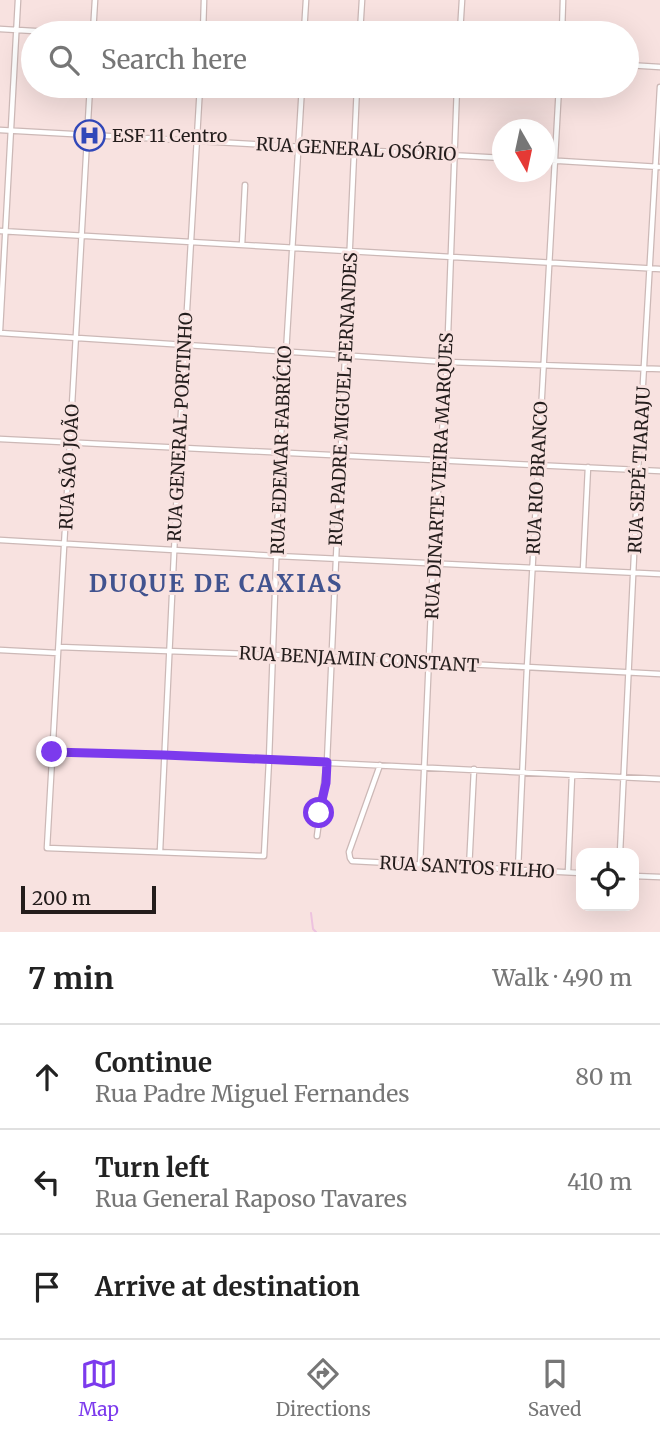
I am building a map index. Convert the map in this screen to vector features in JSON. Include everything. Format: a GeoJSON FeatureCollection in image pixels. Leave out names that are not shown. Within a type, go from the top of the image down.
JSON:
{"type":"FeatureCollection","features":[{"type":"Feature","properties":{"kind":"street"},"geometry":{"type":"LineString","coordinates":[[18,0],[2,232],[0,331],[184,346],[447,362],[660,369]]}},
{"type":"Feature","properties":{"kind":"street"},"geometry":{"type":"LineString","coordinates":[[94,21],[95,0]]}},
{"type":"Feature","properties":{"kind":"street"},"geometry":{"type":"LineString","coordinates":[[203,21],[204,0]]}},
{"type":"Feature","properties":{"kind":"street"},"geometry":{"type":"LineString","coordinates":[[305,21],[306,0]]}},
{"type":"Feature","properties":{"kind":"street"},"geometry":{"type":"LineString","coordinates":[[361,21],[362,0]]}},
{"type":"Feature","properties":{"kind":"street"},"geometry":{"type":"LineString","coordinates":[[461,21],[462,0]]}},
{"type":"Feature","properties":{"kind":"street"},"geometry":{"type":"LineString","coordinates":[[562,0],[562,21]]}},
{"type":"Feature","properties":{"kind":"street"},"geometry":{"type":"LineString","coordinates":[[0,29],[21,30]]}},
{"type":"Feature","properties":{"kind":"street"},"geometry":{"type":"LineString","coordinates":[[639,66],[660,67]]}},
{"type":"Feature","properties":{"kind":"street","name":"RUA SEPÉ TIARAJU"},"geometry":{"type":"LineString","coordinates":[[620,848],[638,470],[658,167],[660,87]]}},
{"type":"Feature","properties":{"kind":"street","name":"RUA SÃO JOÃO"},"geometry":{"type":"LineString","coordinates":[[89,98],[47,848],[160,851]]}},
{"type":"Feature","properties":{"kind":"street","name":"RUA GENERAL PORTINHO"},"geometry":{"type":"LineString","coordinates":[[160,851],[184,346],[199,98]]}},
{"type":"Feature","properties":{"kind":"street","name":"RUA EDEMAR FABRÍCIO"},"geometry":{"type":"LineString","coordinates":[[160,851],[264,856],[285,351],[301,98]]}},
{"type":"Feature","properties":{"kind":"street","name":"RUA PADRE MIGUEL FERNANDES"},"geometry":{"type":"LineString","coordinates":[[317,836],[327,762],[357,98]]}},
{"type":"Feature","properties":{"kind":"street","name":"RUA DINARTE VIEIRA MARQUES"},"geometry":{"type":"LineString","coordinates":[[420,866],[433,563],[447,362],[456,98]]}},
{"type":"Feature","properties":{"kind":"street","name":"RUA RIO BRANCO"},"geometry":{"type":"LineString","coordinates":[[555,161],[558,98]]}},
{"type":"Feature","properties":{"kind":"street","name":"RUA GENERAL OSÓRIO"},"geometry":{"type":"LineString","coordinates":[[0,130],[492,157]]}},
{"type":"Feature","properties":{"kind":"street"},"geometry":{"type":"LineString","coordinates":[[555,161],[658,167]]}},
{"type":"Feature","properties":{"kind":"street","name":"RUA RIO BRANCO"},"geometry":{"type":"LineString","coordinates":[[518,870],[554,182]]}},
{"type":"Feature","properties":{"kind":"street"},"geometry":{"type":"LineString","coordinates":[[242,245],[246,185]]}},
{"type":"Feature","properties":{"kind":"street"},"geometry":{"type":"LineString","coordinates":[[2,232],[660,269]]}},
{"type":"Feature","properties":{"kind":"street"},"geometry":{"type":"LineString","coordinates":[[0,439],[660,471]]}},
{"type":"Feature","properties":{"kind":"street"},"geometry":{"type":"LineString","coordinates":[[583,570],[588,467]]}},
{"type":"Feature","properties":{"kind":"street"},"geometry":{"type":"LineString","coordinates":[[0,540],[660,574]]}},
{"type":"Feature","properties":{"kind":"street","name":"RUA BENJAMIN CONSTANT"},"geometry":{"type":"LineString","coordinates":[[59,647],[332,657],[660,674]]}},
{"type":"Feature","properties":{"kind":"street"},"geometry":{"type":"LineString","coordinates":[[0,650],[58,653]]}},
{"type":"Feature","properties":{"kind":"street"},"geometry":{"type":"LineString","coordinates":[[52,752],[327,762],[660,779]]}},
{"type":"Feature","properties":{"kind":"street","name":"RUA SANTOS FILHO"},"geometry":{"type":"LineString","coordinates":[[380,765],[349,852],[352,861],[576,873]]}},
{"type":"Feature","properties":{"kind":"street"},"geometry":{"type":"LineString","coordinates":[[469,869],[474,769]]}},
{"type":"Feature","properties":{"kind":"street"},"geometry":{"type":"LineString","coordinates":[[568,873],[572,775]]}},
{"type":"Feature","properties":{"kind":"street"},"geometry":{"type":"LineString","coordinates":[[639,876],[660,877]]}},
{"type":"Feature","properties":{"kind":"waterway"},"geometry":{"type":"LineString","coordinates":[[311,913],[313,929],[316,932]]}},
{"type":"Feature","properties":{"kind":"place","name":"ESF 11 Centro"},"geometry":{"type":"Point","coordinates":[89,135]}},
{"type":"Feature","properties":{"kind":"district","name":"DUQUE DE CAXIAS"},"geometry":{"type":"Point","coordinates":[216,583]}},
{"type":"Feature","properties":{"kind":"route"},"geometry":{"type":"LineString","coordinates":[[52,752],[327,762],[326,783],[319,813]]}}]}
